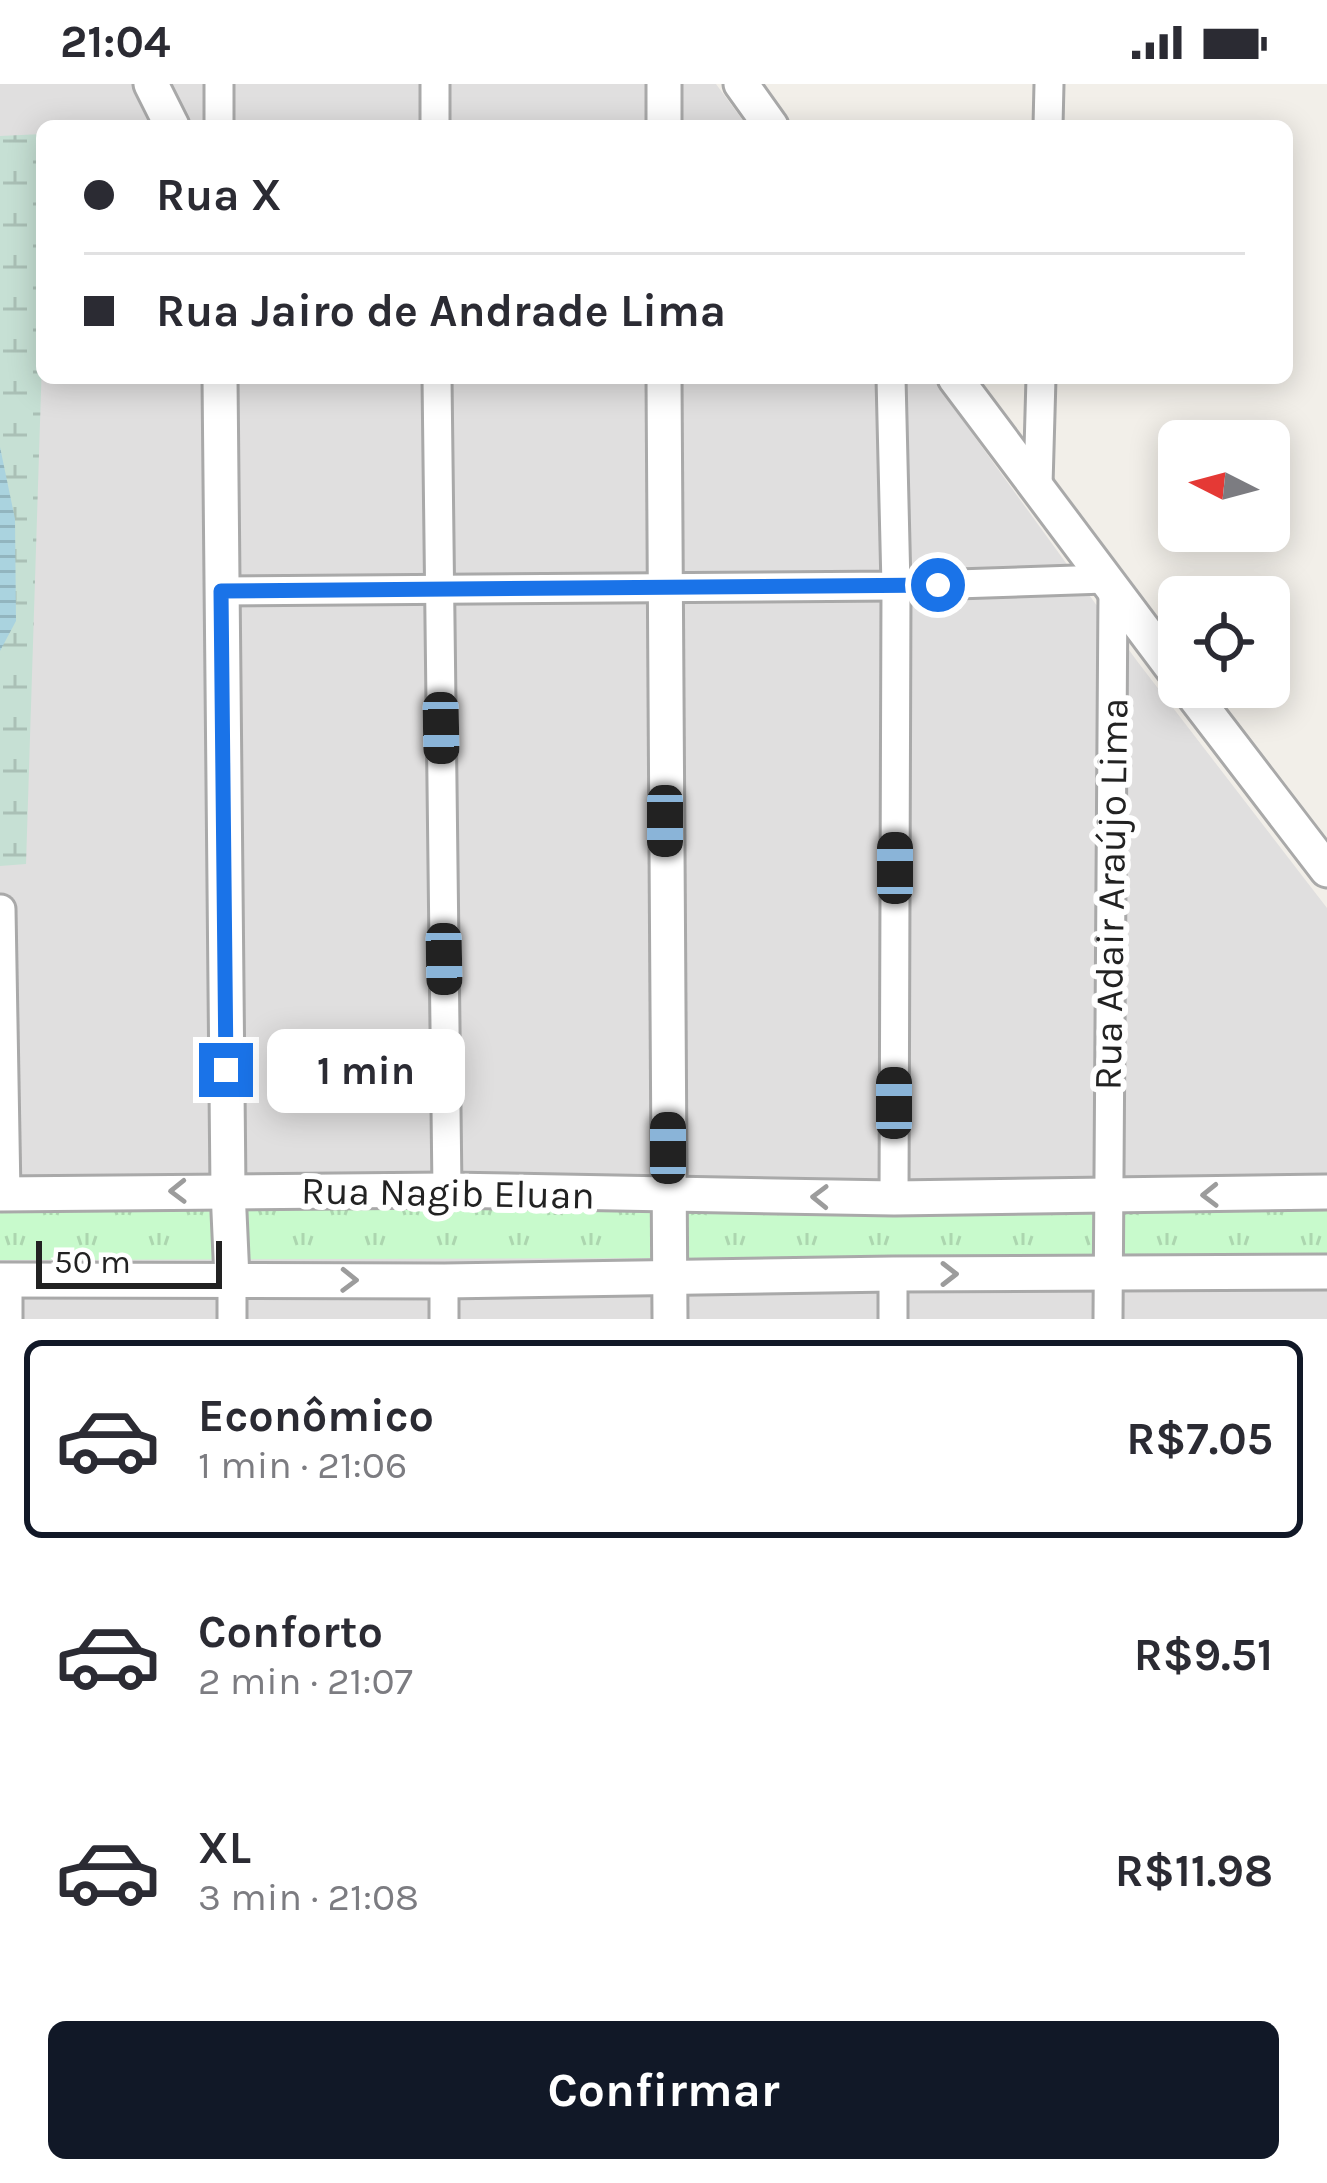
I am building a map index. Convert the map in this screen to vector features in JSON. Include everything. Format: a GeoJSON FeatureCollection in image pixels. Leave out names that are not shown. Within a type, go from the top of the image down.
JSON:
{"type":"FeatureCollection","features":[{"type":"Feature","properties":{"kind":"street"},"geometry":{"type":"LineString","coordinates":[[151,84],[169,120]]}},
{"type":"Feature","properties":{"kind":"street"},"geometry":{"type":"LineString","coordinates":[[219,84],[219,120]]}},
{"type":"Feature","properties":{"kind":"street"},"geometry":{"type":"LineString","coordinates":[[435,84],[435,120]]}},
{"type":"Feature","properties":{"kind":"street"},"geometry":{"type":"LineString","coordinates":[[664,84],[664,120]]}},
{"type":"Feature","properties":{"kind":"street"},"geometry":{"type":"LineString","coordinates":[[741,84],[767,120]]}},
{"type":"Feature","properties":{"kind":"street"},"geometry":{"type":"LineString","coordinates":[[1048,120],[1049,84]]}},
{"type":"Feature","properties":{"kind":"street"},"geometry":{"type":"LineString","coordinates":[[220,384],[232,1319]]}},
{"type":"Feature","properties":{"kind":"street"},"geometry":{"type":"LineString","coordinates":[[437,384],[447,1190]]}},
{"type":"Feature","properties":{"kind":"street"},"geometry":{"type":"LineString","coordinates":[[664,384],[670,1319]]}},
{"type":"Feature","properties":{"kind":"street"},"geometry":{"type":"LineString","coordinates":[[891,384],[896,586],[894,1198]]}},
{"type":"Feature","properties":{"kind":"street"},"geometry":{"type":"LineString","coordinates":[[960,384],[1158,650]]}},
{"type":"Feature","properties":{"kind":"street"},"geometry":{"type":"LineString","coordinates":[[1038,485],[1041,384]]}},
{"type":"Feature","properties":{"kind":"street"},"geometry":{"type":"LineString","coordinates":[[221,591],[1108,585]]}},
{"type":"Feature","properties":{"kind":"street","name":"Rua Adair Araújo Lima"},"geometry":{"type":"LineString","coordinates":[[1108,585],[1108,1319]]}},
{"type":"Feature","properties":{"kind":"street"},"geometry":{"type":"LineString","coordinates":[[1202,708],[1327,870]]}},
{"type":"Feature","properties":{"kind":"street"},"geometry":{"type":"LineString","coordinates":[[1,909],[3,1194]]}},
{"type":"Feature","properties":{"kind":"street","name":"Rua Nagib Eluan"},"geometry":{"type":"LineString","coordinates":[[3,1194],[447,1190],[894,1198],[1327,1192]]}},
{"type":"Feature","properties":{"kind":"street"},"geometry":{"type":"LineString","coordinates":[[8,1319],[4,1280],[444,1281],[1327,1272]]}},
{"type":"Feature","properties":{"kind":"street"},"geometry":{"type":"LineString","coordinates":[[892,1274],[893,1319]]}},
{"type":"Feature","properties":{"kind":"street"},"geometry":{"type":"LineString","coordinates":[[444,1281],[444,1319]]}},
{"type":"Feature","properties":{"kind":"shaded area"},"geometry":{"type":"Polygon","coordinates":[[[0,84],[716,84],[743,120],[36,120],[36,384],[936,384],[1158,688],[1158,708],[1173,708],[1327,908],[1327,1319],[0,1319],[0,84]]]}},
{"type":"Feature","properties":{"kind":"green space"},"geometry":{"type":"Polygon","coordinates":[[[36,134],[36,384],[41,384],[26,864],[0,866],[0,136],[36,134]]]}},
{"type":"Feature","properties":{"kind":"green space"},"geometry":{"type":"Polygon","coordinates":[[[1327,1203],[1327,1256],[0,1260],[0,1211],[1327,1203]]]}},
{"type":"Feature","properties":{"kind":"water"},"geometry":{"type":"Polygon","coordinates":[[[0,447],[15,519],[16,621],[0,651],[0,447]]]}},
{"type":"Feature","properties":{"kind":"route"},"geometry":{"type":"LineString","coordinates":[[226,1070],[221,591],[938,585]]}}]}
